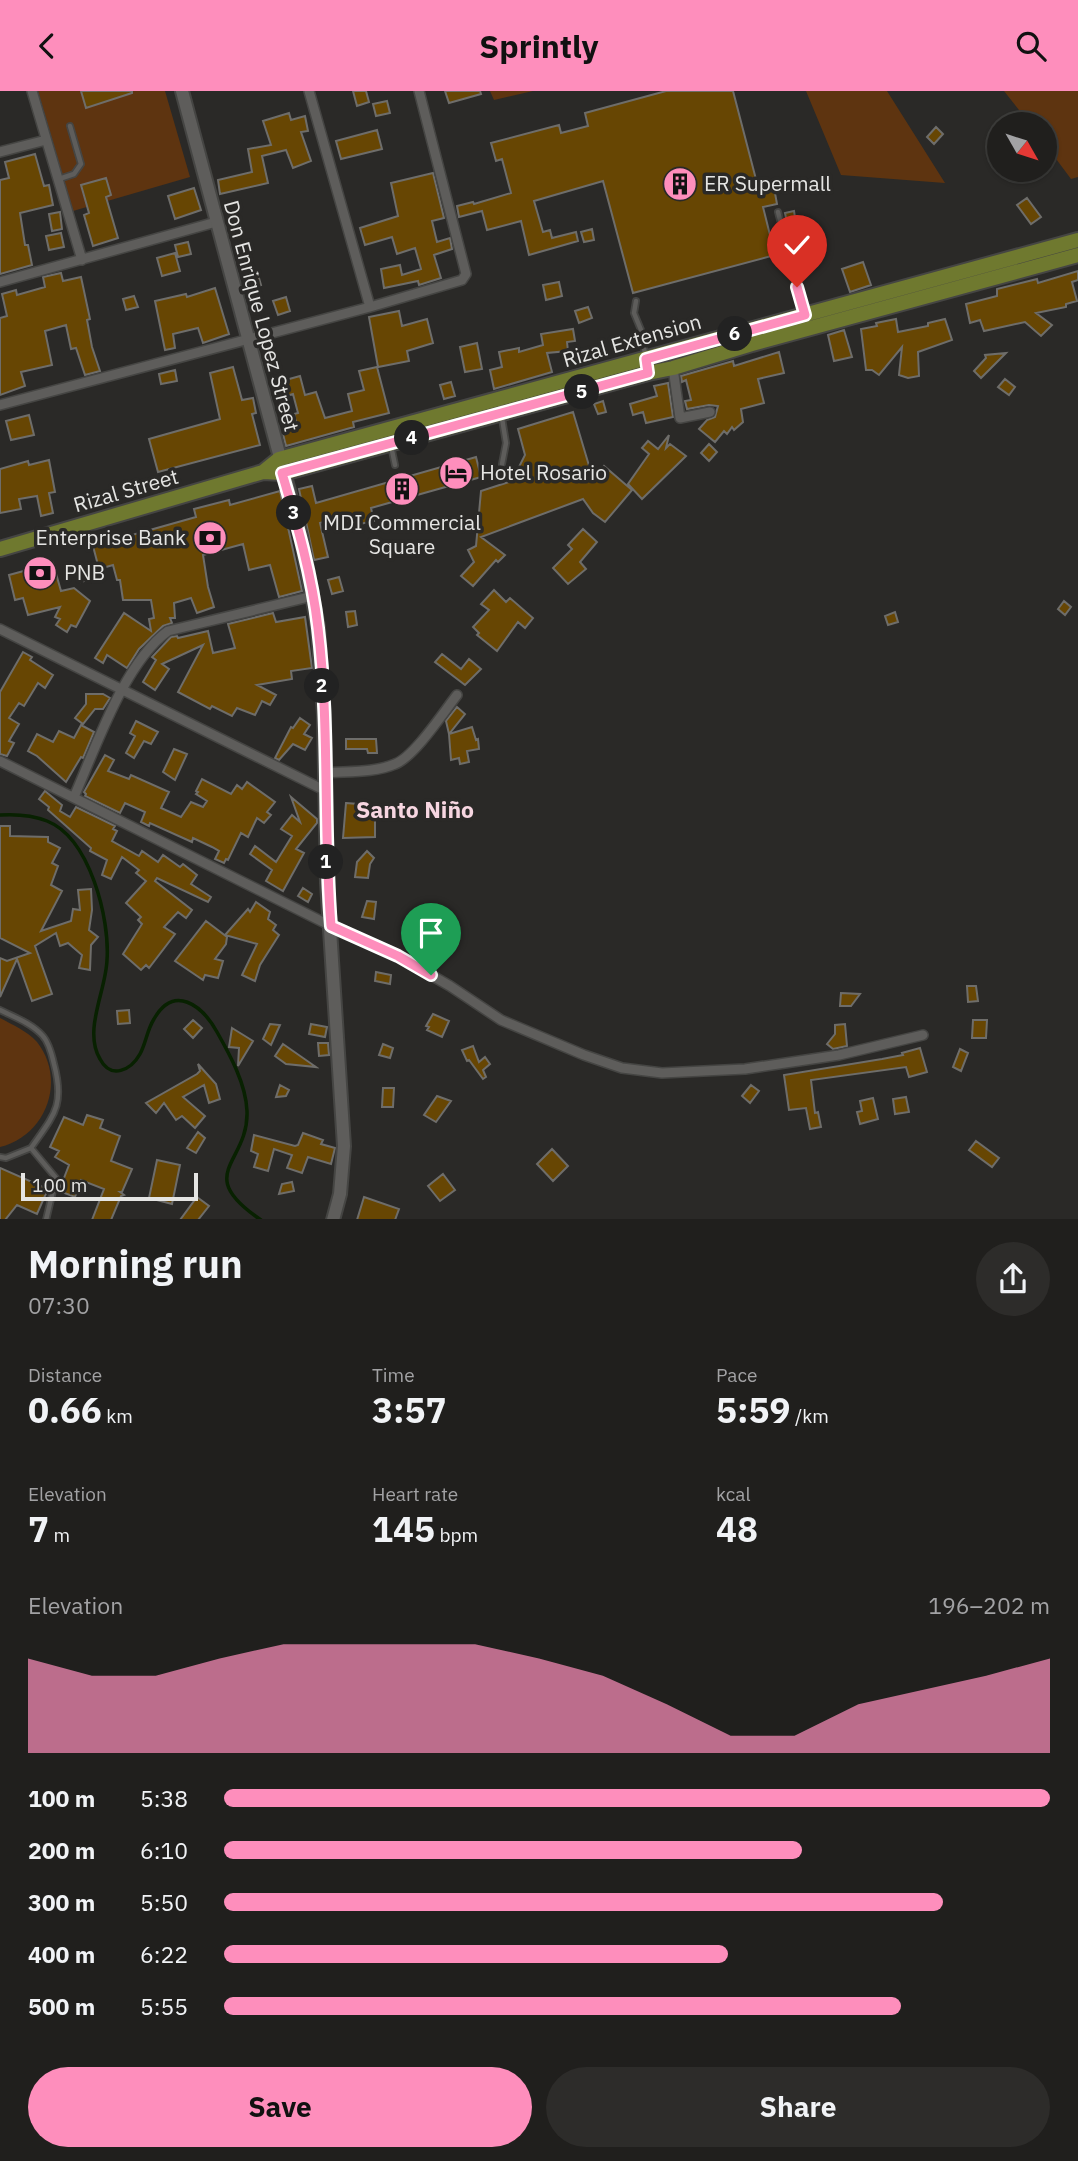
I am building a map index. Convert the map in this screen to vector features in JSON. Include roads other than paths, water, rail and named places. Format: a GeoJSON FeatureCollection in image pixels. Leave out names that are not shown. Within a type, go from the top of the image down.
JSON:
{"type":"FeatureCollection","features":[{"type":"Feature","properties":{"kind":"main road","name":"Rizal Extension"},"geometry":{"type":"LineString","coordinates":[[281,466],[806,322],[1078,240]]}},
{"type":"Feature","properties":{"kind":"main road","name":"Rizal Extension"},"geometry":{"type":"LineString","coordinates":[[647,366],[673,369],[806,322],[1078,255]]}},
{"type":"Feature","properties":{"kind":"main road","name":"Rizal Extension"},"geometry":{"type":"LineString","coordinates":[[281,466],[391,444],[484,411]]}},
{"type":"Feature","properties":{"kind":"main road","name":"Rizal Street"},"geometry":{"type":"LineString","coordinates":[[0,549],[281,466]]}},
{"type":"Feature","properties":{"kind":"street"},"geometry":{"type":"LineString","coordinates":[[32,91],[82,260]]}},
{"type":"Feature","properties":{"kind":"street","name":"Don Enrique Lopez Street"},"geometry":{"type":"LineString","coordinates":[[182,91],[301,536],[313,596],[321,666],[324,790],[344,1146],[342,1181],[333,1219]]}},
{"type":"Feature","properties":{"kind":"street"},"geometry":{"type":"LineString","coordinates":[[309,91],[370,307]]}},
{"type":"Feature","properties":{"kind":"street"},"geometry":{"type":"LineString","coordinates":[[0,405],[462,280],[467,274],[419,91]]}},
{"type":"Feature","properties":{"kind":"street"},"geometry":{"type":"LineString","coordinates":[[0,152],[47,140]]}},
{"type":"Feature","properties":{"kind":"street"},"geometry":{"type":"LineString","coordinates":[[0,282],[216,222]]}},
{"type":"Feature","properties":{"kind":"street"},"geometry":{"type":"LineString","coordinates":[[673,369],[680,418],[710,412]]}},
{"type":"Feature","properties":{"kind":"street"},"geometry":{"type":"LineString","coordinates":[[74,797],[122,690],[146,650],[168,631],[313,596]]}},
{"type":"Feature","properties":{"kind":"street"},"geometry":{"type":"LineString","coordinates":[[0,629],[324,790]]}},
{"type":"Feature","properties":{"kind":"street"},"geometry":{"type":"LineString","coordinates":[[324,773],[379,769],[408,757],[457,695]]}},
{"type":"Feature","properties":{"kind":"street"},"geometry":{"type":"LineString","coordinates":[[0,761],[331,926],[398,956],[501,1020],[622,1068],[662,1073],[745,1069],[839,1055],[923,1035]]}},
{"type":"Feature","properties":{"kind":"lane"},"geometry":{"type":"LineString","coordinates":[[58,180],[75,174],[81,168],[71,126]]}},
{"type":"Feature","properties":{"kind":"lane"},"geometry":{"type":"LineString","coordinates":[[778,212],[806,322]]}},
{"type":"Feature","properties":{"kind":"lane"},"geometry":{"type":"LineString","coordinates":[[636,301],[634,313],[641,330],[647,366]]}},
{"type":"Feature","properties":{"kind":"lane"},"geometry":{"type":"LineString","coordinates":[[500,407],[506,443],[502,464]]}},
{"type":"Feature","properties":{"kind":"lane"},"geometry":{"type":"LineString","coordinates":[[391,444],[395,465]]}},
{"type":"Feature","properties":{"kind":"lane"},"geometry":{"type":"LineString","coordinates":[[0,1010],[29,1025],[43,1036],[51,1052],[60,1088],[54,1115],[31,1148],[6,1158],[0,1157]]}},
{"type":"Feature","properties":{"kind":"lane"},"geometry":{"type":"LineString","coordinates":[[31,1148],[56,1178],[46,1219]]}},
{"type":"Feature","properties":{"kind":"waterway"},"geometry":{"type":"LineString","coordinates":[[0,815],[36,817],[62,830],[75,844],[94,881],[101,902],[107,943],[106,972],[94,1023],[95,1048],[105,1065],[115,1071],[132,1064],[140,1054],[154,1019],[170,1002],[187,1002],[211,1022],[236,1070],[246,1101],[245,1129],[227,1179],[230,1191],[260,1219]]}},
{"type":"Feature","properties":{"kind":"place","name":"ER Supermall"},"geometry":{"type":"Point","coordinates":[680,184]}},
{"type":"Feature","properties":{"kind":"place","name":"Hotel Rosario"},"geometry":{"type":"Point","coordinates":[456,473]}},
{"type":"Feature","properties":{"kind":"place","name":"MDI Commercial Square"},"geometry":{"type":"Point","coordinates":[402,489]}},
{"type":"Feature","properties":{"kind":"place","name":"Enterprise Bank"},"geometry":{"type":"Point","coordinates":[210,538]}},
{"type":"Feature","properties":{"kind":"place","name":"PNB"},"geometry":{"type":"Point","coordinates":[40,573]}},
{"type":"Feature","properties":{"kind":"district","name":"Santo Niño"},"geometry":{"type":"Point","coordinates":[415,810]}}]}
